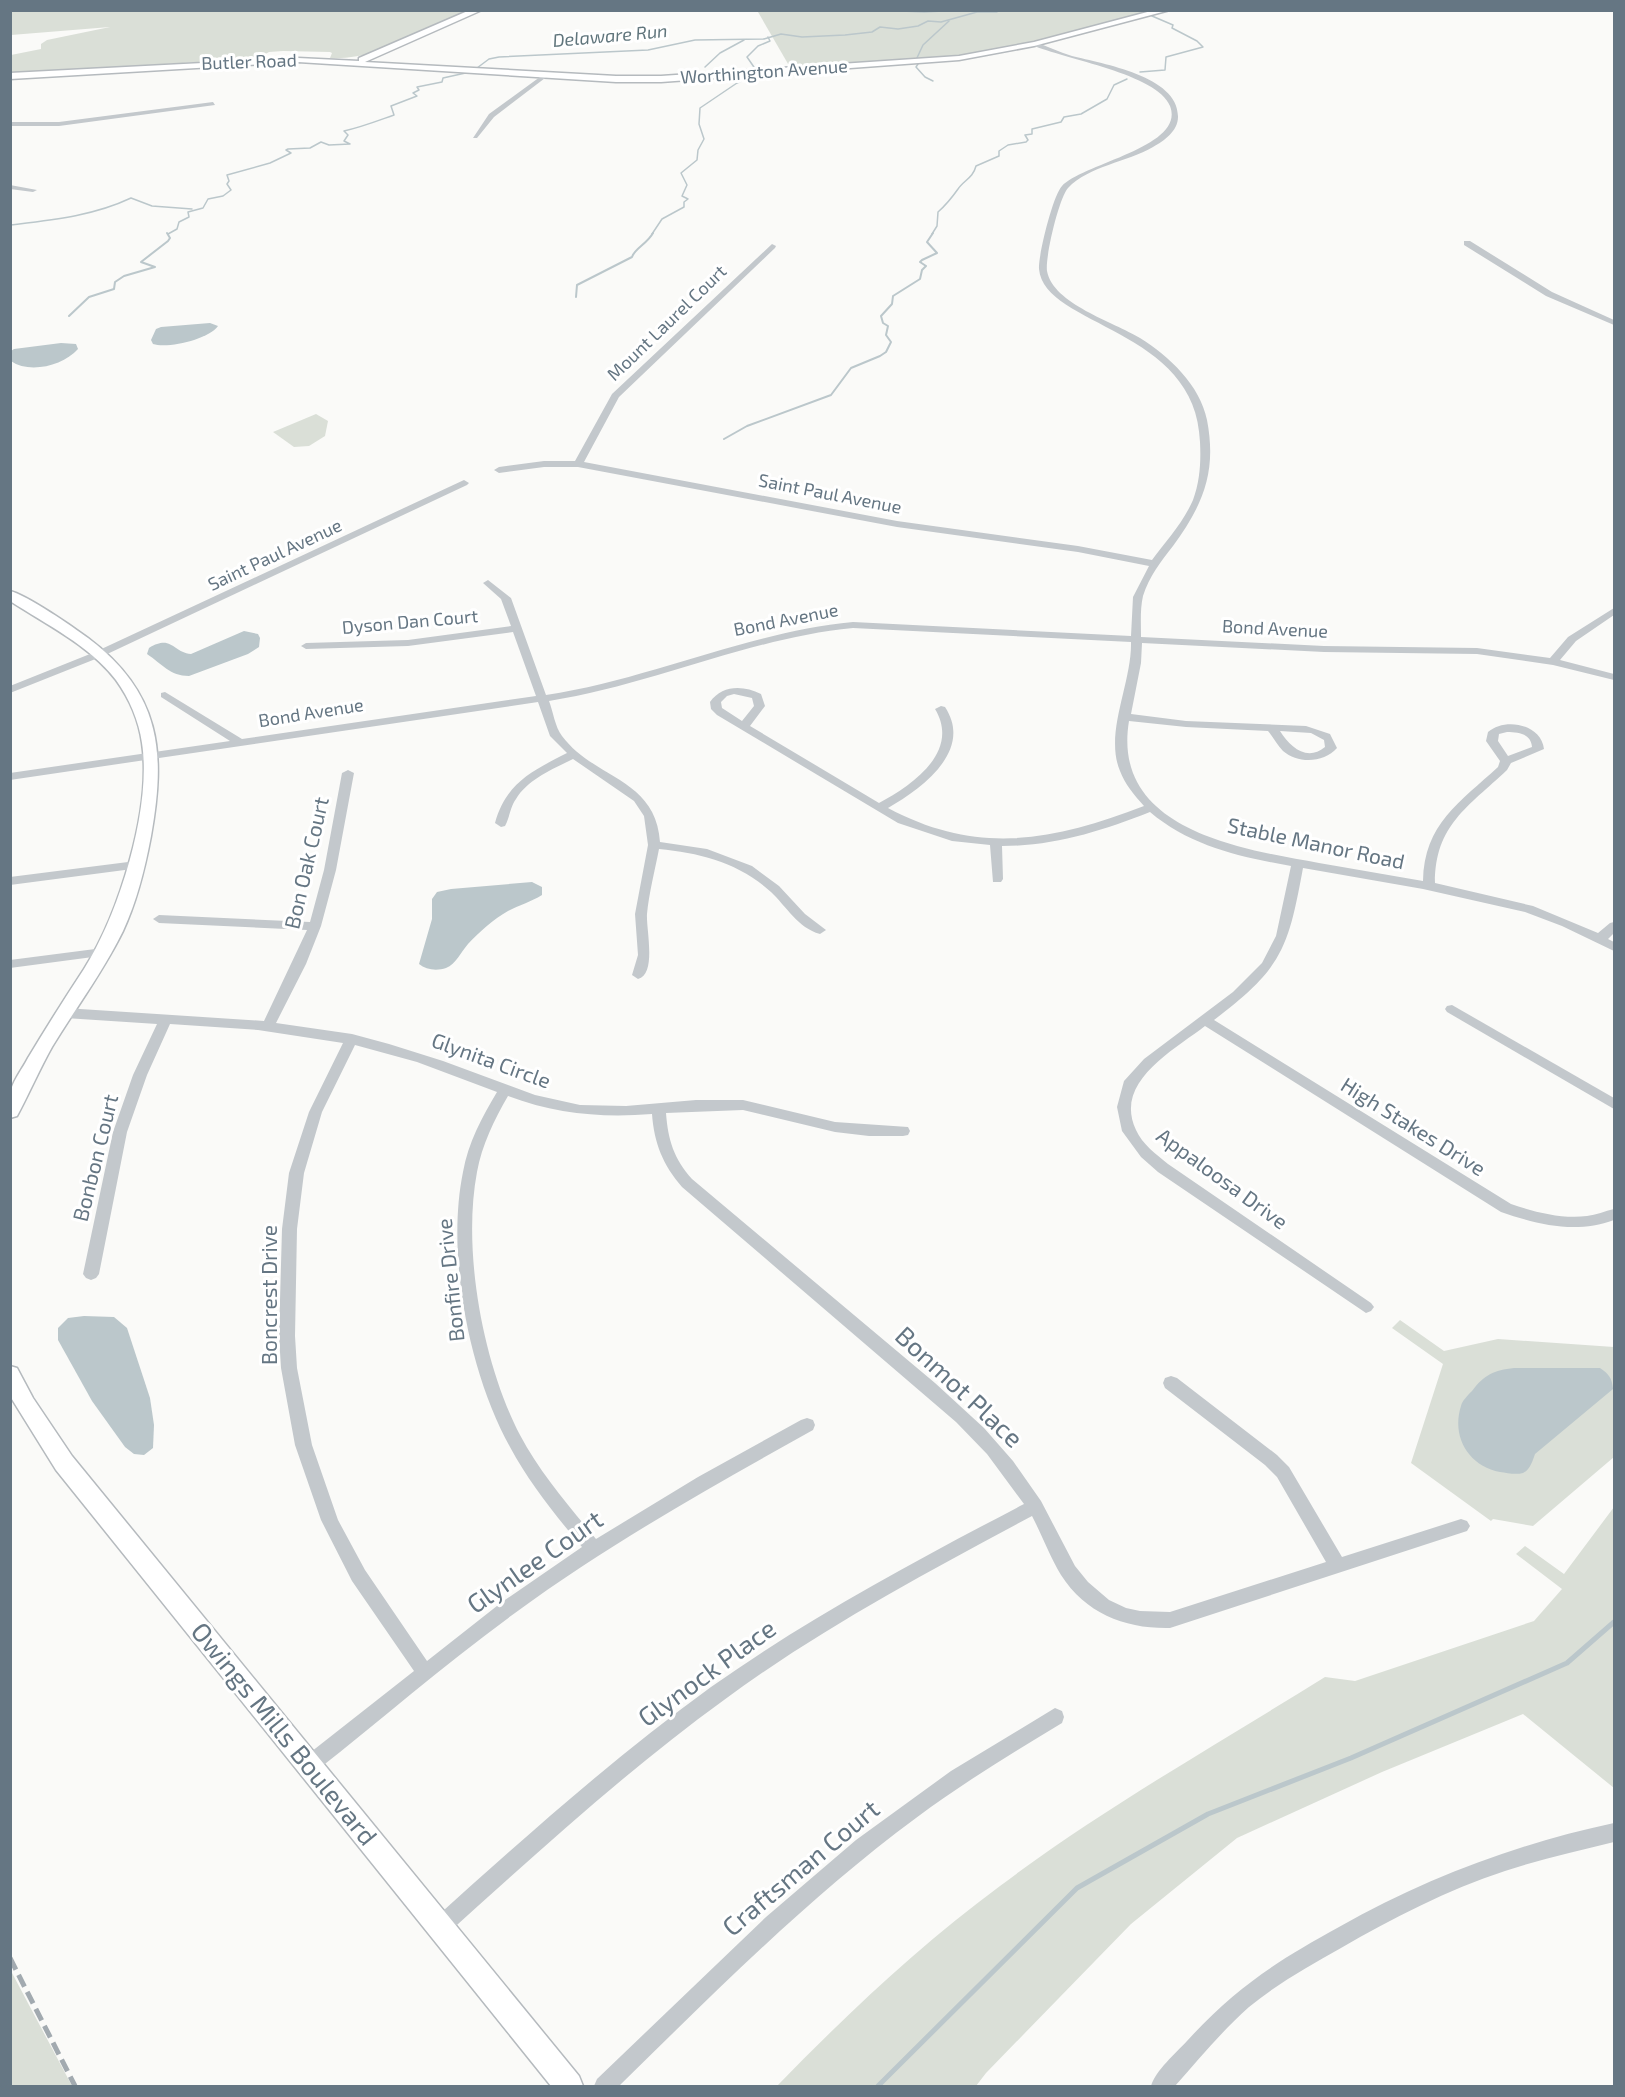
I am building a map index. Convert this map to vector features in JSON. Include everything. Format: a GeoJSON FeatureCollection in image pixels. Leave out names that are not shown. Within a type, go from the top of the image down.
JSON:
{"type":"FeatureCollection","features":[{"type":"Feature","properties":{"kind":"main road","name":"Butler Road"},"geometry":{"type":"LineString","coordinates":[[10,76],[277,60],[357,62],[478,10]]}},
{"type":"Feature","properties":{"kind":"main road","name":"Worthington Avenue"},"geometry":{"type":"LineString","coordinates":[[357,62],[546,75],[627,79],[677,78],[940,60],[1034,44],[1166,10]]}},
{"type":"Feature","properties":{"kind":"main road"},"geometry":{"type":"LineString","coordinates":[[10,596],[99,654],[117,672],[137,703],[145,724],[152,755],[136,865],[126,904],[103,952],[34,1062],[10,1111]]}},
{"type":"Feature","properties":{"kind":"main road","name":"Owings Mills Boulevard"},"geometry":{"type":"LineString","coordinates":[[10,1374],[25,1404],[64,1463],[569,2086]]}},
{"type":"Feature","properties":{"kind":"street","name":"Stable Manor Road"},"geometry":{"type":"LineString","coordinates":[[1034,44],[1055,53],[1114,68],[1140,78],[1165,93],[1176,113],[1175,125],[1159,142],[1088,171],[1062,190],[1043,269],[1047,282],[1061,298],[1130,336],[1164,360],[1176,372],[1197,402],[1204,432],[1203,485],[1198,501],[1188,519],[1155,564],[1136,599],[1135,667],[1119,741],[1121,762],[1131,782],[1151,807],[1189,832],[1210,841],[1256,855],[1489,899],[1536,911],[1614,947]]}},
{"type":"Feature","properties":{"kind":"street"},"geometry":{"type":"LineString","coordinates":[[475,137],[492,113],[536,85],[546,75]]}},
{"type":"Feature","properties":{"kind":"street"},"geometry":{"type":"LineString","coordinates":[[10,124],[59,124],[213,104]]}},
{"type":"Feature","properties":{"kind":"street"},"geometry":{"type":"LineString","coordinates":[[10,187],[33,190]]}},
{"type":"Feature","properties":{"kind":"street"},"geometry":{"type":"LineString","coordinates":[[1467,243],[1539,289],[1614,323]]}},
{"type":"Feature","properties":{"kind":"street","name":"Mount Laurel Court"},"geometry":{"type":"LineString","coordinates":[[578,464],[615,396],[772,246]]}},
{"type":"Feature","properties":{"kind":"street","name":"Saint Paul Avenue"},"geometry":{"type":"LineString","coordinates":[[500,470],[544,464],[578,464],[897,524],[1078,549],[1155,564]]}},
{"type":"Feature","properties":{"kind":"street","name":"Saint Paul Avenue"},"geometry":{"type":"LineString","coordinates":[[10,690],[99,654],[464,483]]}},
{"type":"Feature","properties":{"kind":"street"},"geometry":{"type":"LineString","coordinates":[[488,583],[506,598],[556,736],[574,754],[638,800],[650,816],[654,829],[654,845],[640,914],[644,955],[638,975]]}},
{"type":"Feature","properties":{"kind":"street"},"geometry":{"type":"LineString","coordinates":[[1553,662],[1572,639],[1614,611]]}},
{"type":"Feature","properties":{"kind":"street","name":"Bond Avenue"},"geometry":{"type":"LineString","coordinates":[[10,777],[543,699],[606,686],[776,638],[837,626],[915,627],[1357,650],[1459,650],[1553,662],[1614,676]]}},
{"type":"Feature","properties":{"kind":"street","name":"Dyson Dan Court"},"geometry":{"type":"LineString","coordinates":[[306,646],[408,643],[516,628]]}},
{"type":"Feature","properties":{"kind":"street"},"geometry":{"type":"LineString","coordinates":[[165,695],[239,742]]}},
{"type":"Feature","properties":{"kind":"street"},"geometry":{"type":"LineString","coordinates":[[879,808],[918,785],[938,764],[948,725],[940,709]]}},
{"type":"Feature","properties":{"kind":"street"},"geometry":{"type":"LineString","coordinates":[[1124,717],[1186,724],[1272,728],[1316,731],[1330,740],[1331,748],[1326,754],[1314,757],[1296,753],[1286,747],[1272,728]]}},
{"type":"Feature","properties":{"kind":"street"},"geometry":{"type":"LineString","coordinates":[[744,726],[897,819],[941,834],[996,843],[1032,841],[1080,833],[1151,807]]}},
{"type":"Feature","properties":{"kind":"street"},"geometry":{"type":"LineString","coordinates":[[501,822],[504,806],[511,793],[543,770],[574,754]]}},
{"type":"Feature","properties":{"kind":"street"},"geometry":{"type":"LineString","coordinates":[[1429,888],[1432,849],[1438,835],[1450,820],[1503,768],[1506,761]]}},
{"type":"Feature","properties":{"kind":"street","name":"Bon Oak Court"},"geometry":{"type":"LineString","coordinates":[[268,1026],[300,963],[315,926],[326,885],[348,773]]}},
{"type":"Feature","properties":{"kind":"street"},"geometry":{"type":"LineString","coordinates":[[996,843],[997,879]]}},
{"type":"Feature","properties":{"kind":"street"},"geometry":{"type":"LineString","coordinates":[[654,845],[702,849],[731,859],[775,889],[797,916],[820,930]]}},
{"type":"Feature","properties":{"kind":"street","name":"Appaloosa Drive"},"geometry":{"type":"LineString","coordinates":[[1298,863],[1284,931],[1273,960],[1253,983],[1134,1076],[1126,1093],[1124,1107],[1129,1131],[1137,1143],[1163,1168],[1366,1307]]}},
{"type":"Feature","properties":{"kind":"street"},"geometry":{"type":"LineString","coordinates":[[10,881],[136,865]]}},
{"type":"Feature","properties":{"kind":"street"},"geometry":{"type":"LineString","coordinates":[[159,919],[315,926]]}},
{"type":"Feature","properties":{"kind":"street"},"geometry":{"type":"LineString","coordinates":[[1600,939],[1614,926]]}},
{"type":"Feature","properties":{"kind":"street"},"geometry":{"type":"LineString","coordinates":[[10,964],[103,952]]}},
{"type":"Feature","properties":{"kind":"street"},"geometry":{"type":"LineString","coordinates":[[1452,1010],[1614,1104]]}},
{"type":"Feature","properties":{"kind":"street","name":"Glynita Circle"},"geometry":{"type":"LineString","coordinates":[[65,1013],[268,1026],[352,1039],[418,1057],[541,1102],[577,1109],[741,1105],[779,1112],[834,1127],[874,1132],[903,1131]]}},
{"type":"Feature","properties":{"kind":"street","name":"Bonbon Court"},"geometry":{"type":"LineString","coordinates":[[91,1274],[120,1132],[129,1103],[165,1020]]}},
{"type":"Feature","properties":{"kind":"street","name":"High Stakes Drive"},"geometry":{"type":"LineString","coordinates":[[1205,1020],[1506,1208],[1544,1220],[1561,1222],[1597,1219],[1614,1214]]}},
{"type":"Feature","properties":{"kind":"street","name":"Boncrest Drive"},"geometry":{"type":"LineString","coordinates":[[352,1039],[319,1102],[300,1160],[289,1230],[287,1347],[293,1395],[302,1436],[322,1501],[339,1541],[364,1583],[426,1674]]}},
{"type":"Feature","properties":{"kind":"street","name":"Bonfire Drive"},"geometry":{"type":"LineString","coordinates":[[505,1090],[489,1115],[478,1141],[465,1191],[464,1211],[474,1325],[490,1382],[502,1415],[514,1438],[534,1473],[594,1549]]}},
{"type":"Feature","properties":{"kind":"street","name":"Bonmot Place"},"geometry":{"type":"LineString","coordinates":[[659,1108],[664,1152],[673,1168],[687,1183],[982,1436],[1008,1466],[1035,1506],[1069,1572],[1086,1594],[1103,1608],[1150,1622],[1170,1620],[1461,1526]]}},
{"type":"Feature","properties":{"kind":"street"},"geometry":{"type":"LineString","coordinates":[[1171,1383],[1277,1466],[1292,1487],[1337,1566]]}},
{"type":"Feature","properties":{"kind":"street","name":"Glynlee Court"},"geometry":{"type":"LineString","coordinates":[[309,1765],[508,1608],[594,1549],[704,1482],[807,1425]]}},
{"type":"Feature","properties":{"kind":"street","name":"Glynock Place"},"geometry":{"type":"LineString","coordinates":[[440,1927],[549,1828],[624,1765],[718,1693],[873,1593],[1035,1506]]}},
{"type":"Feature","properties":{"kind":"street","name":"Craftsman Court"},"geometry":{"type":"LineString","coordinates":[[604,2086],[708,1985],[827,1877],[957,1778],[1055,1717]]}},
{"type":"Feature","properties":{"kind":"street"},"geometry":{"type":"LineString","coordinates":[[1161,2086],[1219,2021],[1253,1991],[1300,1960],[1390,1908],[1446,1882],[1508,1859],[1558,1844],[1614,1833]]}},
{"type":"Feature","properties":{"kind":"shaded area"},"geometry":{"type":"Polygon","coordinates":[[[761,10],[1162,11],[1024,45],[955,57],[791,69],[758,12],[761,10]]]}},
{"type":"Feature","properties":{"kind":"shaded area"},"geometry":{"type":"Polygon","coordinates":[[[11,11],[472,11],[374,53],[352,57],[330,58],[332,53],[330,52],[283,51],[269,52],[258,58],[11,74],[11,55],[41,49],[41,44],[47,40],[110,27],[11,35],[11,11]]]}},
{"type":"Feature","properties":{"kind":"shaded area"},"geometry":{"type":"Polygon","coordinates":[[[210,323],[218,326],[206,335],[188,342],[160,345],[153,344],[151,340],[156,329],[161,327],[210,323]]]}},
{"type":"Feature","properties":{"kind":"shaded area"},"geometry":{"type":"Polygon","coordinates":[[[61,343],[76,344],[78,349],[64,360],[46,366],[27,367],[11,361],[11,351],[14,349],[61,343]]]}},
{"type":"Feature","properties":{"kind":"shaded area"},"geometry":{"type":"Polygon","coordinates":[[[316,414],[328,421],[325,436],[309,446],[294,447],[273,432],[316,414]]]}},
{"type":"Feature","properties":{"kind":"shaded area"},"geometry":{"type":"Polygon","coordinates":[[[244,631],[258,634],[259,647],[248,654],[189,676],[171,672],[147,654],[149,648],[157,644],[168,643],[191,654],[244,631]]]}},
{"type":"Feature","properties":{"kind":"shaded area"},"geometry":{"type":"Polygon","coordinates":[[[532,882],[542,887],[542,895],[508,911],[492,922],[472,939],[450,966],[435,970],[419,964],[432,919],[432,899],[437,892],[532,882]]]}},
{"type":"Feature","properties":{"kind":"shaded area"},"geometry":{"type":"Polygon","coordinates":[[[114,1317],[127,1328],[150,1398],[154,1425],[153,1448],[144,1455],[134,1454],[125,1447],[92,1401],[58,1340],[58,1328],[68,1318],[114,1317]]]}},
{"type":"Feature","properties":{"kind":"shaded area"},"geometry":{"type":"Polygon","coordinates":[[[1400,1320],[1444,1351],[1498,1339],[1614,1347],[1614,1457],[1533,1526],[1493,1519],[1491,1521],[1411,1463],[1443,1364],[1392,1328],[1400,1320]]]}},
{"type":"Feature","properties":{"kind":"shaded area"},"geometry":{"type":"Polygon","coordinates":[[[1600,1368],[1610,1377],[1613,1389],[1535,1454],[1531,1465],[1525,1472],[1517,1474],[1500,1472],[1479,1464],[1465,1448],[1459,1429],[1459,1417],[1465,1398],[1485,1377],[1501,1370],[1600,1368]]]}},
{"type":"Feature","properties":{"kind":"shaded area"},"geometry":{"type":"Polygon","coordinates":[[[1614,1507],[1614,1788],[1523,1714],[1382,1772],[1237,1838],[1131,1924],[976,2086],[777,2086],[884,1982],[970,1909],[1078,1830],[1201,1753],[1325,1677],[1355,1681],[1534,1621],[1562,1589],[1516,1554],[1525,1546],[1564,1574],[1614,1507]]]}},
{"type":"Feature","properties":{"kind":"shaded area"},"geometry":{"type":"Polygon","coordinates":[[[11,1971],[72,2086],[11,2086],[11,1971]]]}},
{"type":"Feature","properties":{"kind":"waterway"},"geometry":{"type":"LineString","coordinates":[[878,10],[924,12],[962,10]]}},
{"type":"Feature","properties":{"kind":"waterway","name":"Delaware Run"},"geometry":{"type":"LineString","coordinates":[[768,38],[781,34],[802,37],[845,35],[872,32],[880,27],[898,29],[918,26],[928,21],[941,22],[977,12],[997,12],[996,10]]}},
{"type":"Feature","properties":{"kind":"waterway"},"geometry":{"type":"LineString","coordinates":[[1140,72],[1165,70],[1166,57],[1203,47],[1197,41],[1172,28],[1173,25],[1152,16]]}},
{"type":"Feature","properties":{"kind":"waterway"},"geometry":{"type":"LineString","coordinates":[[916,60],[923,45],[949,21]]}},
{"type":"Feature","properties":{"kind":"waterway","name":"Delaware Run"},"geometry":{"type":"LineString","coordinates":[[477,68],[489,59],[499,57],[648,50],[695,40],[768,38]]}},
{"type":"Feature","properties":{"kind":"waterway"},"geometry":{"type":"LineString","coordinates":[[756,70],[747,57],[758,46],[770,41],[768,38]]}},
{"type":"Feature","properties":{"kind":"waterway"},"geometry":{"type":"LineString","coordinates":[[705,67],[720,53],[744,40]]}},
{"type":"Feature","properties":{"kind":"waterway"},"geometry":{"type":"LineString","coordinates":[[918,64],[916,67],[925,77],[933,81]]}},
{"type":"Feature","properties":{"kind":"waterway","name":"Delaware Run"},"geometry":{"type":"LineString","coordinates":[[168,234],[177,229],[179,222],[189,217],[188,212],[203,208],[208,199],[223,196],[231,190],[227,184],[229,181],[227,175],[270,163],[291,153],[286,150],[288,149],[310,148],[321,142],[329,145],[350,144],[344,141],[348,135],[344,131],[394,115],[391,106],[417,96],[413,93],[419,90],[417,87],[442,82],[443,78],[470,72]]}},
{"type":"Feature","properties":{"kind":"waterway"},"geometry":{"type":"LineString","coordinates":[[652,234],[662,219],[684,207],[684,202],[688,199],[682,196],[687,185],[681,173],[697,160],[698,150],[704,139],[699,124],[700,108],[737,83],[755,75]]}},
{"type":"Feature","properties":{"kind":"waterway"},"geometry":{"type":"LineString","coordinates":[[932,234],[937,226],[938,212],[971,176],[976,166],[999,156],[999,151],[1008,145],[1026,142],[1028,140],[1025,135],[1032,134],[1032,129],[1061,122],[1064,117],[1081,114],[1107,99],[1114,85],[1127,79]]}},
{"type":"Feature","properties":{"kind":"waterway"},"geometry":{"type":"LineString","coordinates":[[10,225],[87,213],[131,198],[152,206],[192,209]]}},
{"type":"Feature","properties":{"kind":"waterway","name":"Delaware Run"},"geometry":{"type":"LineString","coordinates":[[69,316],[89,297],[114,289],[115,282],[124,276],[155,267],[141,262],[168,241],[170,238],[167,233]]}},
{"type":"Feature","properties":{"kind":"waterway"},"geometry":{"type":"LineString","coordinates":[[576,297],[577,285],[632,257],[653,233]]}},
{"type":"Feature","properties":{"kind":"waterway"},"geometry":{"type":"LineString","coordinates":[[724,439],[747,426],[831,395],[851,368],[886,352],[891,342],[886,335],[888,326],[883,323],[881,316],[892,304],[893,296],[920,279],[922,270],[926,266],[920,262],[937,253],[927,242],[933,233]]}},
{"type":"Feature","properties":{"kind":"waterway"},"geometry":{"type":"LineString","coordinates":[[878,2086],[1077,1888],[1208,1814],[1351,1758],[1567,1663],[1614,1622]]}},
{"type":"Feature","properties":{"kind":"railway"},"geometry":{"type":"LineString","coordinates":[[10,1958],[75,2086]]}}]}
